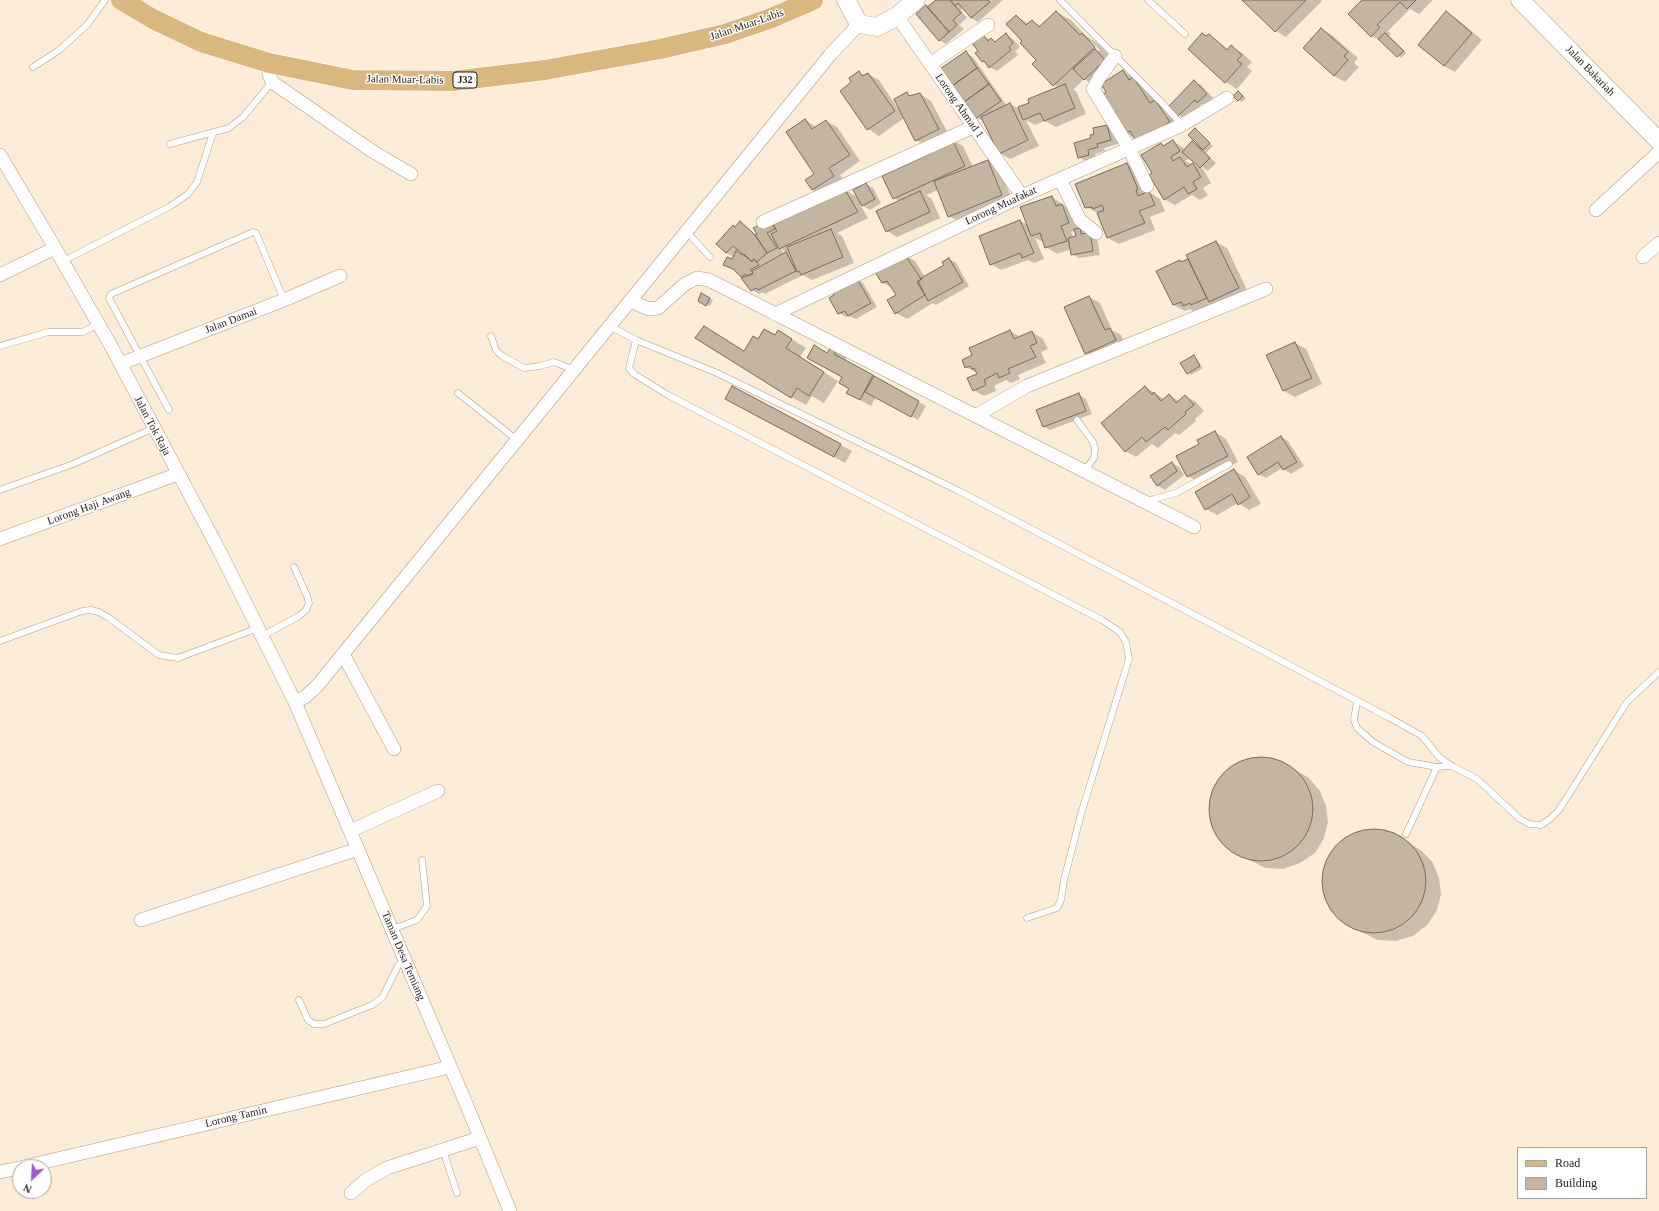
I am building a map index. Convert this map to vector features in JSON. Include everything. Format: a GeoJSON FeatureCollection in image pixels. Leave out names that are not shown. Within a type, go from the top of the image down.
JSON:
{"type":"FeatureCollection","features":[{"type":"Feature","properties":{"kind":"main road","name":"Jalan Muar-Labis"},"geometry":{"type":"LineString","coordinates":[[121,0],[201,42],[270,72],[353,80],[453,81],[545,70],[660,49],[725,34],[769,19],[813,0]]}},
{"type":"Feature","properties":{"kind":"street"},"geometry":{"type":"LineString","coordinates":[[846,0],[859,24]]}},
{"type":"Feature","properties":{"kind":"street"},"geometry":{"type":"LineString","coordinates":[[859,24],[877,27],[897,16],[916,0]]}},
{"type":"Feature","properties":{"kind":"street","name":"Jalan Bakariah"},"geometry":{"type":"LineString","coordinates":[[1520,0],[1659,141]]}},
{"type":"Feature","properties":{"kind":"street","name":"Lorong Ahmad 1"},"geometry":{"type":"LineString","coordinates":[[897,16],[1022,196]]}},
{"type":"Feature","properties":{"kind":"street"},"geometry":{"type":"LineString","coordinates":[[295,702],[305,697],[317,686],[830,55],[859,24]]}},
{"type":"Feature","properties":{"kind":"street"},"geometry":{"type":"LineString","coordinates":[[930,64],[988,25]]}},
{"type":"Feature","properties":{"kind":"street"},"geometry":{"type":"LineString","coordinates":[[1115,56],[1098,78],[1093,88],[1129,148],[1147,186]]}},
{"type":"Feature","properties":{"kind":"street"},"geometry":{"type":"LineString","coordinates":[[270,72],[372,151],[411,174]]}},
{"type":"Feature","properties":{"kind":"street","name":"Lorong Muafakat"},"geometry":{"type":"LineString","coordinates":[[775,314],[1022,196],[1182,124],[1227,98]]}},
{"type":"Feature","properties":{"kind":"street"},"geometry":{"type":"LineString","coordinates":[[763,222],[973,127]]}},
{"type":"Feature","properties":{"kind":"street"},"geometry":{"type":"LineString","coordinates":[[1596,210],[1659,152]]}},
{"type":"Feature","properties":{"kind":"street","name":"Jalan Tok Raja"},"geometry":{"type":"LineString","coordinates":[[0,155],[63,261],[120,364],[295,702]]}},
{"type":"Feature","properties":{"kind":"street"},"geometry":{"type":"LineString","coordinates":[[1060,179],[1080,220],[1096,233]]}},
{"type":"Feature","properties":{"kind":"street"},"geometry":{"type":"LineString","coordinates":[[1642,257],[1659,242]]}},
{"type":"Feature","properties":{"kind":"street"},"geometry":{"type":"LineString","coordinates":[[0,275],[55,248]]}},
{"type":"Feature","properties":{"kind":"street","name":"Jalan Damai"},"geometry":{"type":"LineString","coordinates":[[120,364],[284,300],[340,276]]}},
{"type":"Feature","properties":{"kind":"street"},"geometry":{"type":"LineString","coordinates":[[630,301],[649,308],[658,308],[685,284],[697,278],[709,280],[1194,527]]}},
{"type":"Feature","properties":{"kind":"street"},"geometry":{"type":"LineString","coordinates":[[975,416],[1027,386],[1266,289]]}},
{"type":"Feature","properties":{"kind":"street","name":"Lorong Haji Awang"},"geometry":{"type":"LineString","coordinates":[[0,539],[178,474]]}},
{"type":"Feature","properties":{"kind":"street"},"geometry":{"type":"LineString","coordinates":[[343,654],[394,749]]}},
{"type":"Feature","properties":{"kind":"street","name":"Taman Desa Temiang"},"geometry":{"type":"LineString","coordinates":[[295,702],[510,1211]]}},
{"type":"Feature","properties":{"kind":"street"},"geometry":{"type":"LineString","coordinates":[[350,831],[438,790]]}},
{"type":"Feature","properties":{"kind":"street"},"geometry":{"type":"LineString","coordinates":[[141,920],[358,849]]}},
{"type":"Feature","properties":{"kind":"street","name":"Lorong Tamin"},"geometry":{"type":"LineString","coordinates":[[52,1160],[450,1066]]}},
{"type":"Feature","properties":{"kind":"street"},"geometry":{"type":"LineString","coordinates":[[351,1193],[366,1180],[386,1168],[480,1138]]}},
{"type":"Feature","properties":{"kind":"street","name":"Lorong Tamin"},"geometry":{"type":"LineString","coordinates":[[0,1172],[12,1169]]}},
{"type":"Feature","properties":{"kind":"lane"},"geometry":{"type":"LineString","coordinates":[[33,67],[58,50],[87,24],[105,0]]}},
{"type":"Feature","properties":{"kind":"lane"},"geometry":{"type":"LineString","coordinates":[[1060,0],[1182,124]]}},
{"type":"Feature","properties":{"kind":"lane"},"geometry":{"type":"LineString","coordinates":[[1148,0],[1186,34]]}},
{"type":"Feature","properties":{"kind":"lane"},"geometry":{"type":"LineString","coordinates":[[170,144],[228,128],[244,117],[270,72]]}},
{"type":"Feature","properties":{"kind":"lane"},"geometry":{"type":"LineString","coordinates":[[63,261],[169,207],[188,194],[197,182],[213,133]]}},
{"type":"Feature","properties":{"kind":"lane"},"geometry":{"type":"LineString","coordinates":[[169,410],[109,298],[111,294],[253,232],[256,233],[284,300]]}},
{"type":"Feature","properties":{"kind":"lane"},"geometry":{"type":"LineString","coordinates":[[687,232],[710,257]]}},
{"type":"Feature","properties":{"kind":"lane"},"geometry":{"type":"LineString","coordinates":[[0,346],[48,332],[83,332],[98,324]]}},
{"type":"Feature","properties":{"kind":"lane"},"geometry":{"type":"LineString","coordinates":[[610,326],[636,340],[717,373],[959,491],[1422,736],[1440,758],[1477,779],[1520,819],[1529,824],[1541,825],[1559,810],[1627,702],[1659,672]]}},
{"type":"Feature","properties":{"kind":"lane"},"geometry":{"type":"LineString","coordinates":[[491,336],[496,350],[502,356],[524,368],[554,362],[574,370]]}},
{"type":"Feature","properties":{"kind":"lane"},"geometry":{"type":"LineString","coordinates":[[636,340],[629,368],[634,374],[668,395],[1102,620],[1120,632],[1126,642],[1129,659],[1081,814],[1064,880],[1061,900],[1057,908],[1027,918]]}},
{"type":"Feature","properties":{"kind":"lane"},"geometry":{"type":"LineString","coordinates":[[458,393],[517,440]]}},
{"type":"Feature","properties":{"kind":"lane"},"geometry":{"type":"LineString","coordinates":[[1077,420],[1093,442],[1095,449],[1094,458],[1084,471]]}},
{"type":"Feature","properties":{"kind":"lane"},"geometry":{"type":"LineString","coordinates":[[0,490],[73,464],[154,428]]}},
{"type":"Feature","properties":{"kind":"lane"},"geometry":{"type":"LineString","coordinates":[[1144,502],[1176,493],[1229,464]]}},
{"type":"Feature","properties":{"kind":"lane"},"geometry":{"type":"LineString","coordinates":[[0,641],[82,611],[91,610],[99,612],[109,618],[159,655],[178,658],[260,632],[299,616],[306,610],[309,603],[294,567]]}},
{"type":"Feature","properties":{"kind":"lane"},"geometry":{"type":"LineString","coordinates":[[1357,701],[1354,720],[1357,728],[1373,742],[1408,762],[1437,767],[1452,766]]}},
{"type":"Feature","properties":{"kind":"lane"},"geometry":{"type":"LineString","coordinates":[[1406,834],[1437,767]]}},
{"type":"Feature","properties":{"kind":"lane"},"geometry":{"type":"LineString","coordinates":[[392,930],[417,920],[427,906],[422,860]]}},
{"type":"Feature","properties":{"kind":"lane"},"geometry":{"type":"LineString","coordinates":[[300,1000],[308,1020],[314,1024],[324,1024],[372,1005],[382,998],[398,966],[404,959]]}},
{"type":"Feature","properties":{"kind":"lane"},"geometry":{"type":"LineString","coordinates":[[443,1150],[457,1193]]}},
{"type":"Feature","properties":{"kind":"building"},"geometry":{"type":"Polygon","coordinates":[[[936,0],[950,0],[961,13],[953,20],[957,25],[949,32],[927,7],[936,0]]]}},
{"type":"Feature","properties":{"kind":"building"},"geometry":{"type":"Polygon","coordinates":[[[950,0],[988,0],[990,2],[971,18],[958,3],[955,6],[950,0]]]}},
{"type":"Feature","properties":{"kind":"building"},"geometry":{"type":"Polygon","coordinates":[[[1242,0],[1306,0],[1275,32],[1242,0]]]}},
{"type":"Feature","properties":{"kind":"building"},"geometry":{"type":"Polygon","coordinates":[[[1362,0],[1416,0],[1407,9],[1400,2],[1377,25],[1380,27],[1371,37],[1348,14],[1362,0]]]}},
{"type":"Feature","properties":{"kind":"building"},"geometry":{"type":"Polygon","coordinates":[[[926,5],[949,32],[939,41],[916,14],[926,5]]]}},
{"type":"Feature","properties":{"kind":"building"},"geometry":{"type":"Polygon","coordinates":[[[1056,11],[1080,35],[1082,33],[1095,47],[1053,86],[1032,64],[1036,60],[1020,43],[1022,41],[1006,24],[1016,15],[1026,25],[1032,20],[1039,27],[1056,11]]]}},
{"type":"Feature","properties":{"kind":"building"},"geometry":{"type":"Polygon","coordinates":[[[1446,11],[1472,33],[1444,66],[1418,45],[1446,11]]]}},
{"type":"Feature","properties":{"kind":"building"},"geometry":{"type":"Polygon","coordinates":[[[1321,28],[1348,52],[1344,56],[1348,60],[1334,76],[1303,48],[1321,28]]]}},
{"type":"Feature","properties":{"kind":"building"},"geometry":{"type":"Polygon","coordinates":[[[1006,33],[1013,43],[1009,47],[1011,50],[989,68],[975,53],[978,51],[972,43],[983,35],[988,41],[991,38],[995,42],[1006,33]]]}},
{"type":"Feature","properties":{"kind":"building"},"geometry":{"type":"Polygon","coordinates":[[[1202,33],[1206,36],[1209,34],[1227,50],[1231,45],[1242,55],[1237,60],[1242,64],[1225,83],[1188,49],[1202,33]]]}},
{"type":"Feature","properties":{"kind":"building"},"geometry":{"type":"Polygon","coordinates":[[[1385,33],[1404,51],[1397,57],[1378,39],[1385,33]]]}},
{"type":"Feature","properties":{"kind":"building"},"geometry":{"type":"Polygon","coordinates":[[[1095,49],[1105,60],[1084,80],[1073,69],[1095,49]]]}},
{"type":"Feature","properties":{"kind":"building"},"geometry":{"type":"Polygon","coordinates":[[[966,51],[977,68],[952,86],[940,69],[966,51]]]}},
{"type":"Feature","properties":{"kind":"building"},"geometry":{"type":"Polygon","coordinates":[[[977,68],[989,84],[964,102],[952,86],[977,68]]]}},
{"type":"Feature","properties":{"kind":"building"},"geometry":{"type":"Polygon","coordinates":[[[1123,70],[1129,80],[1133,77],[1150,103],[1155,100],[1170,122],[1137,143],[1130,131],[1126,133],[1102,95],[1106,92],[1101,84],[1123,70]]]}},
{"type":"Feature","properties":{"kind":"building"},"geometry":{"type":"Polygon","coordinates":[[[859,71],[862,76],[868,73],[895,111],[867,130],[840,91],[851,82],[849,78],[859,71]]]}},
{"type":"Feature","properties":{"kind":"building"},"geometry":{"type":"Polygon","coordinates":[[[1194,80],[1207,94],[1197,103],[1195,100],[1178,116],[1169,106],[1194,80]]]}},
{"type":"Feature","properties":{"kind":"building"},"geometry":{"type":"Polygon","coordinates":[[[989,84],[1001,101],[975,119],[964,102],[989,84]]]}},
{"type":"Feature","properties":{"kind":"building"},"geometry":{"type":"Polygon","coordinates":[[[1065,84],[1075,108],[1044,121],[1040,113],[1023,120],[1018,107],[1029,103],[1028,99],[1065,84]]]}},
{"type":"Feature","properties":{"kind":"building"},"geometry":{"type":"Polygon","coordinates":[[[1238,91],[1243,96],[1238,101],[1233,96],[1238,91]]]}},
{"type":"Feature","properties":{"kind":"building"},"geometry":{"type":"Polygon","coordinates":[[[907,92],[909,96],[920,93],[939,129],[915,141],[894,99],[907,92]]]}},
{"type":"Feature","properties":{"kind":"building"},"geometry":{"type":"Polygon","coordinates":[[[1010,103],[1028,140],[999,154],[981,117],[1010,103]]]}},
{"type":"Feature","properties":{"kind":"building"},"geometry":{"type":"Polygon","coordinates":[[[805,119],[812,129],[826,120],[850,155],[829,168],[834,176],[812,190],[805,180],[814,174],[786,132],[805,119]]]}},
{"type":"Feature","properties":{"kind":"building"},"geometry":{"type":"Polygon","coordinates":[[[1107,125],[1111,140],[1097,144],[1098,147],[1088,150],[1089,155],[1078,158],[1074,143],[1091,138],[1090,135],[1094,134],[1093,128],[1107,125]]]}},
{"type":"Feature","properties":{"kind":"building"},"geometry":{"type":"Polygon","coordinates":[[[1195,128],[1210,143],[1203,150],[1188,135],[1195,128]]]}},
{"type":"Feature","properties":{"kind":"building"},"geometry":{"type":"Polygon","coordinates":[[[952,139],[965,166],[893,199],[882,176],[930,154],[928,150],[952,139]]]}},
{"type":"Feature","properties":{"kind":"building"},"geometry":{"type":"Polygon","coordinates":[[[1173,140],[1180,151],[1171,157],[1173,161],[1180,157],[1187,167],[1193,163],[1201,177],[1193,182],[1197,189],[1188,194],[1184,187],[1164,200],[1149,175],[1152,173],[1141,155],[1161,143],[1163,146],[1173,140]]]}},
{"type":"Feature","properties":{"kind":"building"},"geometry":{"type":"Polygon","coordinates":[[[1192,141],[1210,158],[1200,168],[1182,152],[1192,141]]]}},
{"type":"Feature","properties":{"kind":"building"},"geometry":{"type":"Polygon","coordinates":[[[988,160],[1002,195],[948,217],[934,181],[988,160]]]}},
{"type":"Feature","properties":{"kind":"building"},"geometry":{"type":"Polygon","coordinates":[[[1127,163],[1138,189],[1136,190],[1138,196],[1149,191],[1155,205],[1139,211],[1145,223],[1107,238],[1097,213],[1104,210],[1102,205],[1093,209],[1092,207],[1085,208],[1075,184],[1127,163]]]}},
{"type":"Feature","properties":{"kind":"building"},"geometry":{"type":"Polygon","coordinates":[[[866,183],[875,199],[862,206],[853,190],[866,183]]]}},
{"type":"Feature","properties":{"kind":"building"},"geometry":{"type":"Polygon","coordinates":[[[844,188],[858,212],[779,249],[771,234],[777,231],[771,221],[844,188]]]}},
{"type":"Feature","properties":{"kind":"building"},"geometry":{"type":"Polygon","coordinates":[[[920,191],[930,212],[886,232],[876,211],[920,191]]]}},
{"type":"Feature","properties":{"kind":"building"},"geometry":{"type":"Polygon","coordinates":[[[1052,196],[1056,206],[1062,204],[1069,223],[1061,226],[1067,241],[1045,248],[1040,233],[1031,236],[1020,207],[1052,196]]]}},
{"type":"Feature","properties":{"kind":"building"},"geometry":{"type":"Polygon","coordinates":[[[770,220],[775,229],[767,233],[777,248],[767,253],[755,235],[757,234],[753,228],[770,220]]]}},
{"type":"Feature","properties":{"kind":"building"},"geometry":{"type":"Polygon","coordinates":[[[1020,220],[1034,253],[1022,258],[1020,253],[990,265],[979,236],[1020,220]]]}},
{"type":"Feature","properties":{"kind":"building"},"geometry":{"type":"Polygon","coordinates":[[[740,221],[755,235],[767,253],[757,262],[754,259],[751,261],[733,246],[726,253],[716,244],[733,225],[735,227],[740,221]]]}},
{"type":"Feature","properties":{"kind":"building"},"geometry":{"type":"Polygon","coordinates":[[[1080,228],[1081,234],[1090,232],[1093,251],[1071,255],[1068,238],[1076,236],[1074,229],[1080,228]]]}},
{"type":"Feature","properties":{"kind":"building"},"geometry":{"type":"Polygon","coordinates":[[[831,229],[843,257],[801,275],[799,271],[797,272],[787,247],[831,229]]]}},
{"type":"Feature","properties":{"kind":"building"},"geometry":{"type":"Polygon","coordinates":[[[1216,241],[1239,288],[1209,302],[1186,255],[1216,241]]]}},
{"type":"Feature","properties":{"kind":"building"},"geometry":{"type":"Polygon","coordinates":[[[736,251],[743,255],[744,254],[752,262],[754,259],[759,265],[750,270],[753,273],[747,276],[746,274],[741,277],[733,269],[723,265],[727,257],[732,259],[736,251]]]}},
{"type":"Feature","properties":{"kind":"building"},"geometry":{"type":"Polygon","coordinates":[[[786,252],[796,271],[758,290],[756,288],[751,291],[741,278],[753,274],[752,271],[786,252]]]}},
{"type":"Feature","properties":{"kind":"building"},"geometry":{"type":"Polygon","coordinates":[[[904,253],[921,279],[917,282],[925,295],[895,314],[887,300],[896,295],[887,281],[882,283],[875,272],[904,253]]]}},
{"type":"Feature","properties":{"kind":"building"},"geometry":{"type":"Polygon","coordinates":[[[949,258],[963,282],[928,301],[918,281],[944,265],[942,262],[949,258]]]}},
{"type":"Feature","properties":{"kind":"building"},"geometry":{"type":"Polygon","coordinates":[[[1188,259],[1207,298],[1191,305],[1190,303],[1183,306],[1181,302],[1173,305],[1156,271],[1180,260],[1181,262],[1188,259]]]}},
{"type":"Feature","properties":{"kind":"building"},"geometry":{"type":"Polygon","coordinates":[[[856,277],[871,303],[848,316],[845,311],[838,314],[829,298],[834,295],[832,291],[856,277]]]}},
{"type":"Feature","properties":{"kind":"building"},"geometry":{"type":"Polygon","coordinates":[[[701,293],[710,298],[706,306],[698,301],[701,293]]]}},
{"type":"Feature","properties":{"kind":"building"},"geometry":{"type":"Polygon","coordinates":[[[1089,296],[1105,330],[1110,328],[1116,340],[1085,354],[1064,307],[1089,296]]]}},
{"type":"Feature","properties":{"kind":"building"},"geometry":{"type":"Polygon","coordinates":[[[704,326],[744,351],[753,336],[758,339],[764,329],[775,335],[778,330],[792,339],[786,348],[824,372],[809,396],[797,388],[791,398],[695,338],[704,326]]]}},
{"type":"Feature","properties":{"kind":"building"},"geometry":{"type":"Polygon","coordinates":[[[1010,330],[1014,339],[1032,331],[1037,343],[1030,346],[1036,357],[1008,369],[1010,373],[999,378],[997,373],[984,380],[986,385],[973,391],[967,378],[977,374],[974,368],[972,369],[970,366],[965,368],[962,360],[972,355],[969,348],[1010,330]]]}},
{"type":"Feature","properties":{"kind":"building"},"geometry":{"type":"Polygon","coordinates":[[[1295,342],[1312,378],[1283,391],[1266,355],[1295,342]]]}},
{"type":"Feature","properties":{"kind":"building"},"geometry":{"type":"Polygon","coordinates":[[[814,345],[827,353],[831,347],[837,350],[834,354],[873,375],[860,400],[846,393],[849,389],[839,383],[842,377],[807,358],[814,345]]]}},
{"type":"Feature","properties":{"kind":"building"},"geometry":{"type":"Polygon","coordinates":[[[1194,355],[1200,366],[1187,374],[1180,363],[1194,355]]]}},
{"type":"Feature","properties":{"kind":"building"},"geometry":{"type":"Polygon","coordinates":[[[874,376],[919,401],[911,417],[865,392],[874,376]]]}},
{"type":"Feature","properties":{"kind":"building"},"geometry":{"type":"Polygon","coordinates":[[[732,386],[841,444],[834,457],[725,399],[732,386]]]}},
{"type":"Feature","properties":{"kind":"building"},"geometry":{"type":"Polygon","coordinates":[[[1145,386],[1152,395],[1154,392],[1161,401],[1169,394],[1176,403],[1185,395],[1194,405],[1168,430],[1165,427],[1146,442],[1142,437],[1125,452],[1101,423],[1145,386]]]}},
{"type":"Feature","properties":{"kind":"building"},"geometry":{"type":"Polygon","coordinates":[[[1079,393],[1086,411],[1043,427],[1036,410],[1079,393]]]}},
{"type":"Feature","properties":{"kind":"building"},"geometry":{"type":"Polygon","coordinates":[[[1215,431],[1228,456],[1187,477],[1176,456],[1199,444],[1197,440],[1215,431]]]}},
{"type":"Feature","properties":{"kind":"building"},"geometry":{"type":"Polygon","coordinates":[[[1281,436],[1297,462],[1283,470],[1278,462],[1258,475],[1247,457],[1281,436]]]}},
{"type":"Feature","properties":{"kind":"building"},"geometry":{"type":"Polygon","coordinates":[[[1172,462],[1177,471],[1157,486],[1150,476],[1172,462]]]}},
{"type":"Feature","properties":{"kind":"building"},"geometry":{"type":"Polygon","coordinates":[[[1234,469],[1250,497],[1238,505],[1232,494],[1205,510],[1195,492],[1234,469]]]}},
{"type":"Feature","properties":{"kind":"building"},"geometry":{"type":"Polygon","coordinates":[[[1261,757],[1281,761],[1298,772],[1309,789],[1313,809],[1309,829],[1298,846],[1281,857],[1261,861],[1241,857],[1224,846],[1213,829],[1209,809],[1213,789],[1224,772],[1241,761],[1261,757]]]}},
{"type":"Feature","properties":{"kind":"building"},"geometry":{"type":"Polygon","coordinates":[[[1374,829],[1394,833],[1411,844],[1422,861],[1426,881],[1422,901],[1411,918],[1394,929],[1374,933],[1354,929],[1337,918],[1326,901],[1322,881],[1326,861],[1337,844],[1354,833],[1374,829]]]}}]}
